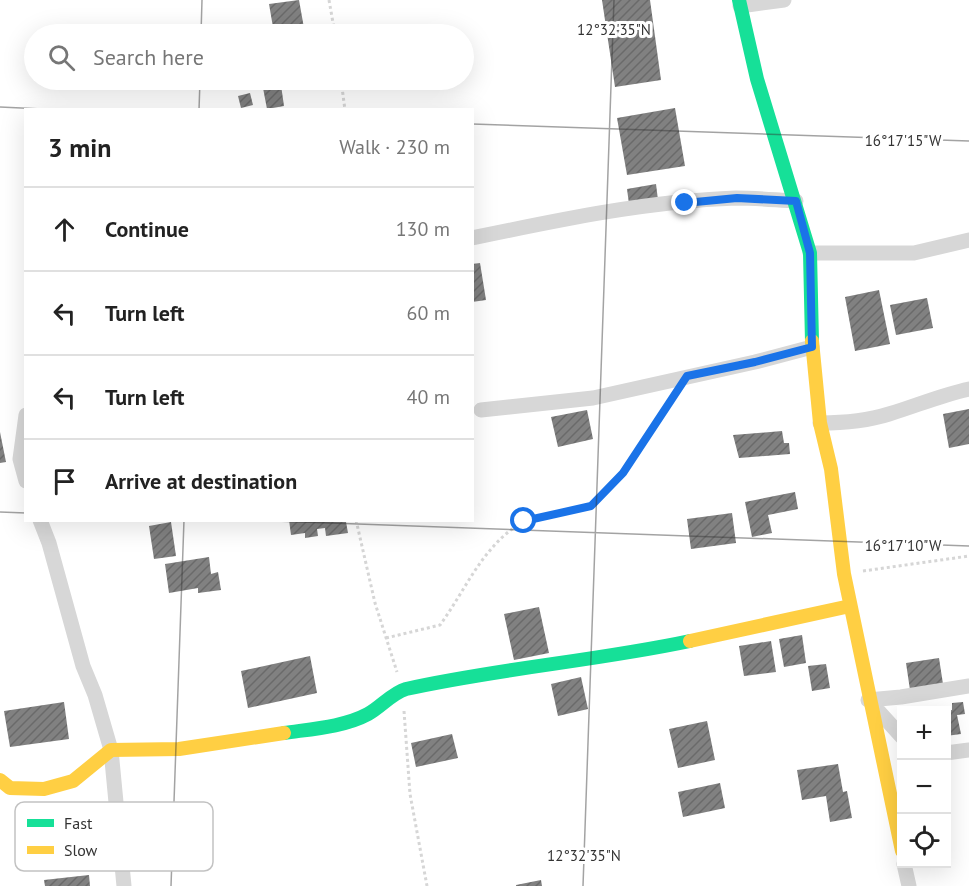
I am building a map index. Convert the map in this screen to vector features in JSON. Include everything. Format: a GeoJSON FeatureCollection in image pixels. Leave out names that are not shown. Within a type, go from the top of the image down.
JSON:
{"type":"FeatureCollection","features":[{"type":"Feature","properties":{"kind":"street"},"geometry":{"type":"LineString","coordinates":[[784,0],[740,3],[757,79],[810,253],[812,347],[820,423],[831,469],[850,606],[897,829]]}},
{"type":"Feature","properties":{"kind":"street"},"geometry":{"type":"LineString","coordinates":[[474,238],[605,213],[685,203],[737,198],[796,201]]}},
{"type":"Feature","properties":{"kind":"street"},"geometry":{"type":"LineString","coordinates":[[810,253],[914,252],[969,240]]}},
{"type":"Feature","properties":{"kind":"street"},"geometry":{"type":"LineString","coordinates":[[481,410],[593,398],[812,347]]}},
{"type":"Feature","properties":{"kind":"street"},"geometry":{"type":"LineString","coordinates":[[820,423],[850,423],[889,415],[925,400],[969,389]]}},
{"type":"Feature","properties":{"kind":"street"},"geometry":{"type":"LineString","coordinates":[[24,429],[20,459],[24,474]]}},
{"type":"Feature","properties":{"kind":"street"},"geometry":{"type":"LineString","coordinates":[[40,522],[49,543],[83,666],[95,694],[111,750],[116,802]]}},
{"type":"Feature","properties":{"kind":"street"},"geometry":{"type":"LineString","coordinates":[[0,780],[10,788],[44,789],[73,781],[111,750],[179,749],[334,725],[367,715],[403,690],[528,668],[625,655],[850,606]]}},
{"type":"Feature","properties":{"kind":"street"},"geometry":{"type":"LineString","coordinates":[[868,700],[969,686]]}},
{"type":"Feature","properties":{"kind":"street"},"geometry":{"type":"LineString","coordinates":[[868,700],[897,732]]}},
{"type":"Feature","properties":{"kind":"street"},"geometry":{"type":"LineString","coordinates":[[951,752],[969,750]]}},
{"type":"Feature","properties":{"kind":"street"},"geometry":{"type":"LineString","coordinates":[[905,868],[909,886]]}},
{"type":"Feature","properties":{"kind":"street"},"geometry":{"type":"LineString","coordinates":[[123,871],[124,886]]}},
{"type":"Feature","properties":{"kind":"path"},"geometry":{"type":"LineString","coordinates":[[328,0],[333,24]]}},
{"type":"Feature","properties":{"kind":"path"},"geometry":{"type":"LineString","coordinates":[[342,90],[345,108]]}},
{"type":"Feature","properties":{"kind":"path"},"geometry":{"type":"LineString","coordinates":[[386,638],[440,625],[456,604],[482,556],[524,521],[591,506],[623,473],[687,376]]}},
{"type":"Feature","properties":{"kind":"path"},"geometry":{"type":"LineString","coordinates":[[844,574],[969,556]]}},
{"type":"Feature","properties":{"kind":"building"},"geometry":{"type":"Polygon","coordinates":[[[299,0],[303,24],[272,24],[269,4],[299,0]]]}},
{"type":"Feature","properties":{"kind":"building"},"geometry":{"type":"Polygon","coordinates":[[[602,0],[650,0],[661,80],[615,87],[602,0]]]}},
{"type":"Feature","properties":{"kind":"building"},"geometry":{"type":"Polygon","coordinates":[[[263,90],[282,90],[284,106],[267,108],[263,90]]]}},
{"type":"Feature","properties":{"kind":"building"},"geometry":{"type":"Polygon","coordinates":[[[250,93],[253,105],[241,108],[238,96],[250,93]]]}},
{"type":"Feature","properties":{"kind":"building"},"geometry":{"type":"Polygon","coordinates":[[[675,108],[685,166],[627,175],[617,118],[675,108]]]}},
{"type":"Feature","properties":{"kind":"building"},"geometry":{"type":"Polygon","coordinates":[[[656,184],[658,200],[629,204],[627,189],[656,184]]]}},
{"type":"Feature","properties":{"kind":"building"},"geometry":{"type":"Polygon","coordinates":[[[480,263],[486,300],[474,302],[474,264],[480,263]]]}},
{"type":"Feature","properties":{"kind":"building"},"geometry":{"type":"Polygon","coordinates":[[[879,290],[890,344],[855,351],[845,297],[879,290]]]}},
{"type":"Feature","properties":{"kind":"building"},"geometry":{"type":"Polygon","coordinates":[[[927,298],[933,328],[896,335],[890,305],[927,298]]]}},
{"type":"Feature","properties":{"kind":"building"},"geometry":{"type":"Polygon","coordinates":[[[969,409],[969,444],[949,448],[943,414],[969,409]]]}},
{"type":"Feature","properties":{"kind":"building"},"geometry":{"type":"Polygon","coordinates":[[[587,410],[593,439],[558,447],[551,417],[587,410]]]}},
{"type":"Feature","properties":{"kind":"building"},"geometry":{"type":"Polygon","coordinates":[[[782,431],[784,443],[789,443],[790,454],[739,458],[733,435],[782,431]]]}},
{"type":"Feature","properties":{"kind":"building"},"geometry":{"type":"Polygon","coordinates":[[[0,432],[6,462],[0,463],[0,432]]]}},
{"type":"Feature","properties":{"kind":"building"},"geometry":{"type":"Polygon","coordinates":[[[795,492],[798,509],[768,515],[772,533],[752,537],[745,502],[795,492]]]}},
{"type":"Feature","properties":{"kind":"building"},"geometry":{"type":"Polygon","coordinates":[[[732,513],[736,543],[691,549],[687,519],[732,513]]]}},
{"type":"Feature","properties":{"kind":"building"},"geometry":{"type":"Polygon","coordinates":[[[171,522],[176,556],[154,559],[149,526],[171,522]]]}},
{"type":"Feature","properties":{"kind":"building"},"geometry":{"type":"Polygon","coordinates":[[[289,522],[346,522],[348,533],[326,536],[325,528],[317,529],[318,536],[305,538],[305,533],[291,535],[289,522]]]}},
{"type":"Feature","properties":{"kind":"building"},"geometry":{"type":"Polygon","coordinates":[[[209,557],[211,574],[218,572],[221,590],[198,593],[198,588],[169,593],[165,564],[209,557]]]}},
{"type":"Feature","properties":{"kind":"building"},"geometry":{"type":"Polygon","coordinates":[[[539,607],[549,653],[514,660],[504,614],[539,607]]]}},
{"type":"Feature","properties":{"kind":"building"},"geometry":{"type":"Polygon","coordinates":[[[802,635],[806,663],[784,667],[779,639],[802,635]]]}},
{"type":"Feature","properties":{"kind":"building"},"geometry":{"type":"Polygon","coordinates":[[[771,641],[776,672],[744,676],[739,646],[771,641]]]}},
{"type":"Feature","properties":{"kind":"building"},"geometry":{"type":"Polygon","coordinates":[[[310,656],[317,693],[248,708],[241,671],[310,656]]]}},
{"type":"Feature","properties":{"kind":"building"},"geometry":{"type":"Polygon","coordinates":[[[939,658],[943,684],[910,690],[906,663],[939,658]]]}},
{"type":"Feature","properties":{"kind":"building"},"geometry":{"type":"Polygon","coordinates":[[[826,664],[830,688],[812,691],[808,666],[826,664]]]}},
{"type":"Feature","properties":{"kind":"building"},"geometry":{"type":"Polygon","coordinates":[[[581,677],[588,709],[558,716],[551,684],[581,677]]]}},
{"type":"Feature","properties":{"kind":"building"},"geometry":{"type":"Polygon","coordinates":[[[64,702],[69,739],[10,747],[4,711],[64,702]]]}},
{"type":"Feature","properties":{"kind":"building"},"geometry":{"type":"Polygon","coordinates":[[[963,702],[965,714],[957,715],[961,734],[951,735],[951,710],[952,703],[963,702]]]}},
{"type":"Feature","properties":{"kind":"building"},"geometry":{"type":"Polygon","coordinates":[[[707,721],[715,760],[678,768],[669,729],[707,721]]]}},
{"type":"Feature","properties":{"kind":"building"},"geometry":{"type":"Polygon","coordinates":[[[452,734],[458,758],[416,767],[411,743],[452,734]]]}},
{"type":"Feature","properties":{"kind":"building"},"geometry":{"type":"Polygon","coordinates":[[[838,764],[843,792],[847,791],[852,818],[830,822],[826,796],[802,800],[797,770],[838,764]]]}},
{"type":"Feature","properties":{"kind":"building"},"geometry":{"type":"Polygon","coordinates":[[[720,783],[725,808],[683,817],[678,792],[720,783]]]}},
{"type":"Feature","properties":{"kind":"building"},"geometry":{"type":"Polygon","coordinates":[[[89,875],[90,886],[45,886],[44,880],[89,875]]]}},
{"type":"Feature","properties":{"kind":"building"},"geometry":{"type":"Polygon","coordinates":[[[541,880],[542,886],[516,886],[516,885],[541,880]]]}},
{"type":"Feature","properties":{"kind":"traffic: fast"},"geometry":{"type":"LineString","coordinates":[[739,0],[757,79],[810,253],[812,341]]}},
{"type":"Feature","properties":{"kind":"traffic: fast"},"geometry":{"type":"LineString","coordinates":[[284,733],[349,722],[373,711],[406,689],[477,675],[690,641]]}},
{"type":"Feature","properties":{"kind":"traffic: slow"},"geometry":{"type":"LineString","coordinates":[[812,341],[820,423],[831,469],[844,574],[897,827]]}},
{"type":"Feature","properties":{"kind":"traffic: slow"},"geometry":{"type":"LineString","coordinates":[[690,641],[850,606]]}},
{"type":"Feature","properties":{"kind":"traffic: slow"},"geometry":{"type":"LineString","coordinates":[[0,780],[10,788],[44,789],[73,781],[111,750],[179,749],[284,733]]}},
{"type":"Feature","properties":{"kind":"route"},"geometry":{"type":"LineString","coordinates":[[524,521],[591,506],[623,473],[687,376],[812,347],[810,253],[796,201],[737,198],[685,203]]}}]}
